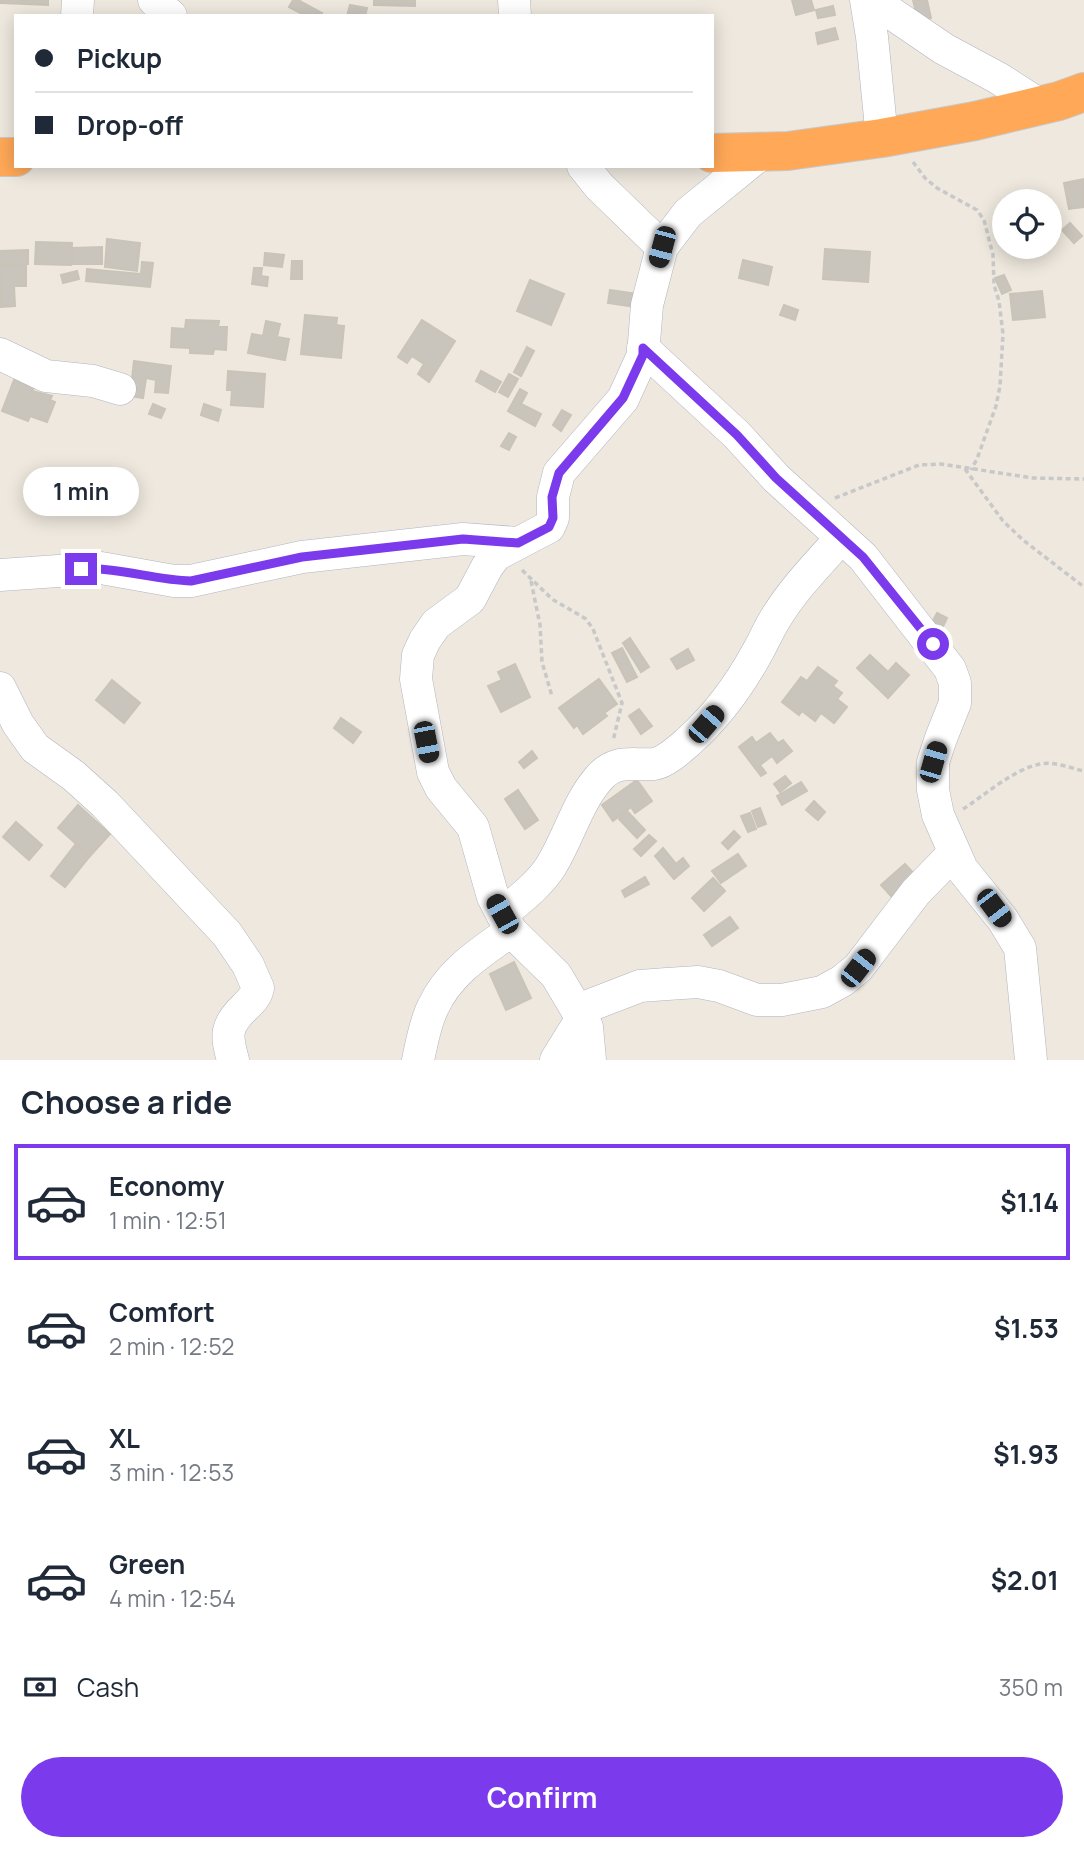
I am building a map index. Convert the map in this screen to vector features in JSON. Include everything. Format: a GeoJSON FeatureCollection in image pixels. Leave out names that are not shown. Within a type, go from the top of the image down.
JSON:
{"type":"FeatureCollection","features":[{"type":"Feature","properties":{"kind":"highway"},"geometry":{"type":"LineString","coordinates":[[714,153],[788,151],[882,138],[975,121],[1084,92]]}},
{"type":"Feature","properties":{"kind":"street"},"geometry":{"type":"LineString","coordinates":[[154,0],[169,14]]}},
{"type":"Feature","properties":{"kind":"street"},"geometry":{"type":"LineString","coordinates":[[866,0],[882,138]]}},
{"type":"Feature","properties":{"kind":"street"},"geometry":{"type":"LineString","coordinates":[[872,0],[944,49],[998,78],[1040,105]]}},
{"type":"Feature","properties":{"kind":"street"},"geometry":{"type":"LineString","coordinates":[[592,1058],[587,1027],[580,1014],[556,975],[507,922],[492,897],[472,827],[441,788],[433,772],[416,679],[418,656],[436,624],[470,599],[496,555],[549,527],[553,518],[552,497],[559,473],[623,398],[635,374],[643,348],[647,305],[662,247],[688,213],[763,152]]}},
{"type":"Feature","properties":{"kind":"street"},"geometry":{"type":"LineString","coordinates":[[585,168],[599,186],[662,247]]}},
{"type":"Feature","properties":{"kind":"street"},"geometry":{"type":"LineString","coordinates":[[643,348],[737,435],[776,478],[863,557],[950,668],[955,683],[955,703],[933,762],[933,790],[941,823],[962,869],[1003,920],[1020,948],[1031,1060]]}},
{"type":"Feature","properties":{"kind":"street"},"geometry":{"type":"LineString","coordinates":[[0,354],[46,376],[93,381],[120,389]]}},
{"type":"Feature","properties":{"kind":"street"},"geometry":{"type":"LineString","coordinates":[[418,1060],[427,1024],[443,988],[507,922],[542,878],[578,810],[602,774],[631,762],[655,764],[680,749],[706,724],[727,700],[796,589],[841,538]]}},
{"type":"Feature","properties":{"kind":"street"},"geometry":{"type":"LineString","coordinates":[[0,575],[102,568],[191,581],[302,557],[463,539],[512,546]]}},
{"type":"Feature","properties":{"kind":"street"},"geometry":{"type":"LineString","coordinates":[[0,688],[18,724],[35,748],[74,775],[105,804],[227,934],[248,965],[258,988],[252,1000],[228,1026],[233,1060]]}},
{"type":"Feature","properties":{"kind":"street"},"geometry":{"type":"LineString","coordinates":[[556,1060],[580,1014],[640,986],[698,982],[719,986],[757,1000],[782,1000],[822,992],[858,968],[916,892],[954,853]]}},
{"type":"Feature","properties":{"kind":"path"},"geometry":{"type":"LineString","coordinates":[[882,138],[913,163],[937,188],[977,210],[984,220],[993,255],[994,285],[1002,317],[1000,386],[996,406],[971,470]]}},
{"type":"Feature","properties":{"kind":"path"},"geometry":{"type":"LineString","coordinates":[[814,513],[838,496],[919,465],[941,464],[1033,478],[1084,479]]}},
{"type":"Feature","properties":{"kind":"path"},"geometry":{"type":"LineString","coordinates":[[965,468],[1003,521],[1084,587]]}},
{"type":"Feature","properties":{"kind":"path"},"geometry":{"type":"LineString","coordinates":[[512,546],[530,579],[540,625],[542,662],[552,696]]}},
{"type":"Feature","properties":{"kind":"path"},"geometry":{"type":"LineString","coordinates":[[530,579],[552,599],[586,619],[597,638],[622,703],[612,748],[611,769]]}},
{"type":"Feature","properties":{"kind":"path"},"geometry":{"type":"LineString","coordinates":[[941,823],[1031,767],[1053,764],[1084,771]]}},
{"type":"Feature","properties":{"kind":"building"},"geometry":{"type":"Polygon","coordinates":[[[0,0],[48,0],[48,5],[0,3],[0,0]]]}},
{"type":"Feature","properties":{"kind":"building"},"geometry":{"type":"Polygon","coordinates":[[[293,0],[298,0],[322,13],[302,14],[289,7],[293,0]]]}},
{"type":"Feature","properties":{"kind":"building"},"geometry":{"type":"Polygon","coordinates":[[[374,0],[415,0],[415,6],[374,5],[374,0]]]}},
{"type":"Feature","properties":{"kind":"building"},"geometry":{"type":"Polygon","coordinates":[[[792,0],[811,0],[814,10],[796,15],[792,0]]]}},
{"type":"Feature","properties":{"kind":"building"},"geometry":{"type":"Polygon","coordinates":[[[913,0],[927,0],[931,18],[918,21],[913,0]]]}},
{"type":"Feature","properties":{"kind":"building"},"geometry":{"type":"Polygon","coordinates":[[[350,5],[367,8],[366,14],[348,14],[350,5]]]}},
{"type":"Feature","properties":{"kind":"building"},"geometry":{"type":"Polygon","coordinates":[[[833,6],[835,15],[818,18],[816,10],[833,6]]]}},
{"type":"Feature","properties":{"kind":"building"},"geometry":{"type":"Polygon","coordinates":[[[835,28],[838,39],[818,44],[816,33],[835,28]]]}},
{"type":"Feature","properties":{"kind":"building"},"geometry":{"type":"Polygon","coordinates":[[[1084,179],[1084,207],[1069,209],[1064,183],[1084,179]]]}},
{"type":"Feature","properties":{"kind":"building"},"geometry":{"type":"Polygon","coordinates":[[[1070,223],[1082,236],[1074,243],[1062,230],[1070,223]]]}},
{"type":"Feature","properties":{"kind":"building"},"geometry":{"type":"Polygon","coordinates":[[[107,239],[140,243],[137,271],[105,267],[107,239]]]}},
{"type":"Feature","properties":{"kind":"building"},"geometry":{"type":"Polygon","coordinates":[[[36,242],[72,243],[71,265],[35,264],[36,242]]]}},
{"type":"Feature","properties":{"kind":"building"},"geometry":{"type":"Polygon","coordinates":[[[102,247],[102,264],[73,264],[73,248],[102,247]]]}},
{"type":"Feature","properties":{"kind":"building"},"geometry":{"type":"Polygon","coordinates":[[[825,249],[870,252],[868,282],[823,279],[825,249]]]}},
{"type":"Feature","properties":{"kind":"building"},"geometry":{"type":"Polygon","coordinates":[[[28,250],[28,264],[0,264],[0,251],[28,250]]]}},
{"type":"Feature","properties":{"kind":"building"},"geometry":{"type":"Polygon","coordinates":[[[265,253],[284,255],[282,267],[264,265],[265,253]]]}},
{"type":"Feature","properties":{"kind":"building"},"geometry":{"type":"Polygon","coordinates":[[[743,260],[772,267],[768,285],[739,278],[743,260]]]}},
{"type":"Feature","properties":{"kind":"building"},"geometry":{"type":"Polygon","coordinates":[[[292,261],[302,261],[302,279],[291,279],[292,261]]]}},
{"type":"Feature","properties":{"kind":"building"},"geometry":{"type":"Polygon","coordinates":[[[142,262],[153,263],[150,287],[86,281],[87,269],[141,274],[142,262]]]}},
{"type":"Feature","properties":{"kind":"building"},"geometry":{"type":"Polygon","coordinates":[[[0,265],[26,265],[26,286],[14,286],[15,306],[0,307],[0,265]]]}},
{"type":"Feature","properties":{"kind":"building"},"geometry":{"type":"Polygon","coordinates":[[[254,268],[262,268],[261,276],[268,277],[267,286],[252,284],[254,268]]]}},
{"type":"Feature","properties":{"kind":"building"},"geometry":{"type":"Polygon","coordinates":[[[77,271],[79,279],[63,283],[61,275],[77,271]]]}},
{"type":"Feature","properties":{"kind":"building"},"geometry":{"type":"Polygon","coordinates":[[[1004,275],[1011,290],[1002,294],[995,278],[1004,275]]]}},
{"type":"Feature","properties":{"kind":"building"},"geometry":{"type":"Polygon","coordinates":[[[530,280],[564,294],[551,325],[517,311],[530,280]]]}},
{"type":"Feature","properties":{"kind":"building"},"geometry":{"type":"Polygon","coordinates":[[[610,290],[638,294],[636,307],[608,303],[610,290]]]}},
{"type":"Feature","properties":{"kind":"building"},"geometry":{"type":"Polygon","coordinates":[[[1042,291],[1045,317],[1013,320],[1010,294],[1042,291]]]}},
{"type":"Feature","properties":{"kind":"building"},"geometry":{"type":"Polygon","coordinates":[[[784,305],[798,310],[795,320],[780,315],[784,305]]]}},
{"type":"Feature","properties":{"kind":"building"},"geometry":{"type":"Polygon","coordinates":[[[305,315],[337,318],[336,325],[344,326],[341,358],[301,354],[305,315]]]}},
{"type":"Feature","properties":{"kind":"building"},"geometry":{"type":"Polygon","coordinates":[[[186,320],[219,321],[218,327],[227,327],[226,350],[214,349],[213,354],[190,353],[190,348],[171,347],[172,328],[185,329],[186,320]]]}},
{"type":"Feature","properties":{"kind":"building"},"geometry":{"type":"Polygon","coordinates":[[[422,320],[455,341],[429,382],[418,374],[424,364],[412,356],[407,363],[398,357],[422,320]]]}},
{"type":"Feature","properties":{"kind":"building"},"geometry":{"type":"Polygon","coordinates":[[[266,321],[280,324],[277,337],[289,339],[285,360],[248,353],[252,334],[263,336],[266,321]]]}},
{"type":"Feature","properties":{"kind":"building"},"geometry":{"type":"Polygon","coordinates":[[[527,347],[534,351],[521,376],[514,372],[527,347]]]}},
{"type":"Feature","properties":{"kind":"building"},"geometry":{"type":"Polygon","coordinates":[[[134,361],[171,366],[168,393],[155,392],[156,380],[146,378],[143,398],[130,396],[134,361]]]}},
{"type":"Feature","properties":{"kind":"building"},"geometry":{"type":"Polygon","coordinates":[[[228,371],[265,374],[263,407],[231,405],[232,390],[227,390],[228,371]]]}},
{"type":"Feature","properties":{"kind":"building"},"geometry":{"type":"Polygon","coordinates":[[[481,371],[501,382],[495,392],[476,381],[481,371]]]}},
{"type":"Feature","properties":{"kind":"building"},"geometry":{"type":"Polygon","coordinates":[[[509,374],[518,379],[508,397],[499,392],[509,374]]]}},
{"type":"Feature","properties":{"kind":"building"},"geometry":{"type":"Polygon","coordinates":[[[14,380],[34,388],[32,391],[52,396],[50,400],[55,402],[47,422],[30,416],[28,421],[2,411],[14,380]]]}},
{"type":"Feature","properties":{"kind":"building"},"geometry":{"type":"Polygon","coordinates":[[[520,389],[527,393],[521,404],[541,414],[535,426],[508,411],[520,389]]]}},
{"type":"Feature","properties":{"kind":"building"},"geometry":{"type":"Polygon","coordinates":[[[153,404],[165,409],[161,418],[149,414],[153,404]]]}},
{"type":"Feature","properties":{"kind":"building"},"geometry":{"type":"Polygon","coordinates":[[[204,404],[221,410],[218,421],[201,415],[204,404]]]}},
{"type":"Feature","properties":{"kind":"building"},"geometry":{"type":"Polygon","coordinates":[[[562,410],[571,415],[561,431],[553,425],[562,410]]]}},
{"type":"Feature","properties":{"kind":"building"},"geometry":{"type":"Polygon","coordinates":[[[509,433],[516,437],[509,450],[501,446],[509,433]]]}},
{"type":"Feature","properties":{"kind":"building"},"geometry":{"type":"Polygon","coordinates":[[[937,613],[947,618],[940,633],[929,628],[937,613]]]}},
{"type":"Feature","properties":{"kind":"building"},"geometry":{"type":"Polygon","coordinates":[[[630,638],[649,667],[641,672],[623,643],[630,638]]]}},
{"type":"Feature","properties":{"kind":"building"},"geometry":{"type":"Polygon","coordinates":[[[622,648],[637,677],[627,682],[612,653],[622,648]]]}},
{"type":"Feature","properties":{"kind":"building"},"geometry":{"type":"Polygon","coordinates":[[[688,649],[694,660],[677,669],[671,659],[688,649]]]}},
{"type":"Feature","properties":{"kind":"building"},"geometry":{"type":"Polygon","coordinates":[[[870,655],[888,672],[896,663],[909,675],[888,698],[857,668],[870,655]]]}},
{"type":"Feature","properties":{"kind":"building"},"geometry":{"type":"Polygon","coordinates":[[[515,664],[530,697],[501,712],[488,686],[502,680],[498,672],[515,664]]]}},
{"type":"Feature","properties":{"kind":"building"},"geometry":{"type":"Polygon","coordinates":[[[818,667],[837,681],[833,686],[842,693],[837,699],[847,707],[834,723],[821,713],[815,721],[802,711],[799,715],[782,702],[801,677],[807,681],[818,667]]]}},
{"type":"Feature","properties":{"kind":"building"},"geometry":{"type":"Polygon","coordinates":[[[599,679],[617,704],[604,713],[607,716],[583,734],[577,725],[574,728],[559,708],[599,679]]]}},
{"type":"Feature","properties":{"kind":"building"},"geometry":{"type":"Polygon","coordinates":[[[112,680],[140,703],[124,723],[96,700],[112,680]]]}},
{"type":"Feature","properties":{"kind":"building"},"geometry":{"type":"Polygon","coordinates":[[[639,709],[652,726],[641,734],[629,716],[639,709]]]}},
{"type":"Feature","properties":{"kind":"building"},"geometry":{"type":"Polygon","coordinates":[[[341,718],[361,732],[353,743],[334,728],[341,718]]]}},
{"type":"Feature","properties":{"kind":"building"},"geometry":{"type":"Polygon","coordinates":[[[770,733],[778,743],[783,740],[792,751],[777,763],[772,756],[760,765],[766,773],[761,776],[739,747],[752,737],[756,743],[770,733]]]}},
{"type":"Feature","properties":{"kind":"building"},"geometry":{"type":"Polygon","coordinates":[[[532,751],[537,758],[524,768],[519,762],[532,751]]]}},
{"type":"Feature","properties":{"kind":"building"},"geometry":{"type":"Polygon","coordinates":[[[785,776],[791,783],[780,792],[774,784],[785,776]]]}},
{"type":"Feature","properties":{"kind":"building"},"geometry":{"type":"Polygon","coordinates":[[[637,780],[652,801],[635,813],[631,807],[613,821],[602,805],[637,780]]]}},
{"type":"Feature","properties":{"kind":"building"},"geometry":{"type":"Polygon","coordinates":[[[801,782],[807,791],[782,805],[777,796],[801,782]]]}},
{"type":"Feature","properties":{"kind":"building"},"geometry":{"type":"Polygon","coordinates":[[[518,790],[538,820],[525,829],[505,799],[518,790]]]}},
{"type":"Feature","properties":{"kind":"building"},"geometry":{"type":"Polygon","coordinates":[[[814,801],[825,812],[818,820],[806,810],[814,801]]]}},
{"type":"Feature","properties":{"kind":"building"},"geometry":{"type":"Polygon","coordinates":[[[78,805],[110,834],[90,856],[58,828],[78,805]]]}},
{"type":"Feature","properties":{"kind":"building"},"geometry":{"type":"Polygon","coordinates":[[[760,808],[766,824],[758,827],[752,811],[760,808]]]}},
{"type":"Feature","properties":{"kind":"building"},"geometry":{"type":"Polygon","coordinates":[[[627,811],[645,830],[637,838],[619,819],[627,811]]]}},
{"type":"Feature","properties":{"kind":"building"},"geometry":{"type":"Polygon","coordinates":[[[750,813],[756,829],[748,832],[741,816],[750,813]]]}},
{"type":"Feature","properties":{"kind":"building"},"geometry":{"type":"Polygon","coordinates":[[[16,822],[42,845],[29,860],[3,837],[16,822]]]}},
{"type":"Feature","properties":{"kind":"building"},"geometry":{"type":"Polygon","coordinates":[[[734,831],[740,837],[728,849],[722,843],[734,831]]]}},
{"type":"Feature","properties":{"kind":"building"},"geometry":{"type":"Polygon","coordinates":[[[649,835],[656,841],[641,856],[634,849],[649,835]]]}},
{"type":"Feature","properties":{"kind":"building"},"geometry":{"type":"Polygon","coordinates":[[[75,845],[90,856],[65,887],[51,876],[75,845]]]}},
{"type":"Feature","properties":{"kind":"building"},"geometry":{"type":"Polygon","coordinates":[[[663,848],[676,864],[683,858],[689,866],[674,879],[655,856],[663,848]]]}},
{"type":"Feature","properties":{"kind":"building"},"geometry":{"type":"Polygon","coordinates":[[[738,854],[746,866],[721,883],[712,871],[738,854]]]}},
{"type":"Feature","properties":{"kind":"building"},"geometry":{"type":"Polygon","coordinates":[[[905,864],[917,877],[893,898],[881,885],[905,864]]]}},
{"type":"Feature","properties":{"kind":"building"},"geometry":{"type":"Polygon","coordinates":[[[645,877],[649,884],[625,897],[622,891],[645,877]]]}},
{"type":"Feature","properties":{"kind":"building"},"geometry":{"type":"Polygon","coordinates":[[[713,878],[725,891],[704,911],[692,898],[713,878]]]}},
{"type":"Feature","properties":{"kind":"building"},"geometry":{"type":"Polygon","coordinates":[[[730,917],[738,928],[712,946],[704,935],[730,917]]]}},
{"type":"Feature","properties":{"kind":"building"},"geometry":{"type":"Polygon","coordinates":[[[514,962],[531,998],[506,1010],[490,974],[514,962]]]}},
{"type":"Feature","properties":{"kind":"route"},"geometry":{"type":"LineString","coordinates":[[81,569],[102,568],[191,581],[302,557],[428,542],[463,539],[518,543],[549,527],[553,518],[554,485],[559,473],[623,398],[643,355],[643,348],[691,390],[776,478],[863,557],[933,644]]}}]}
